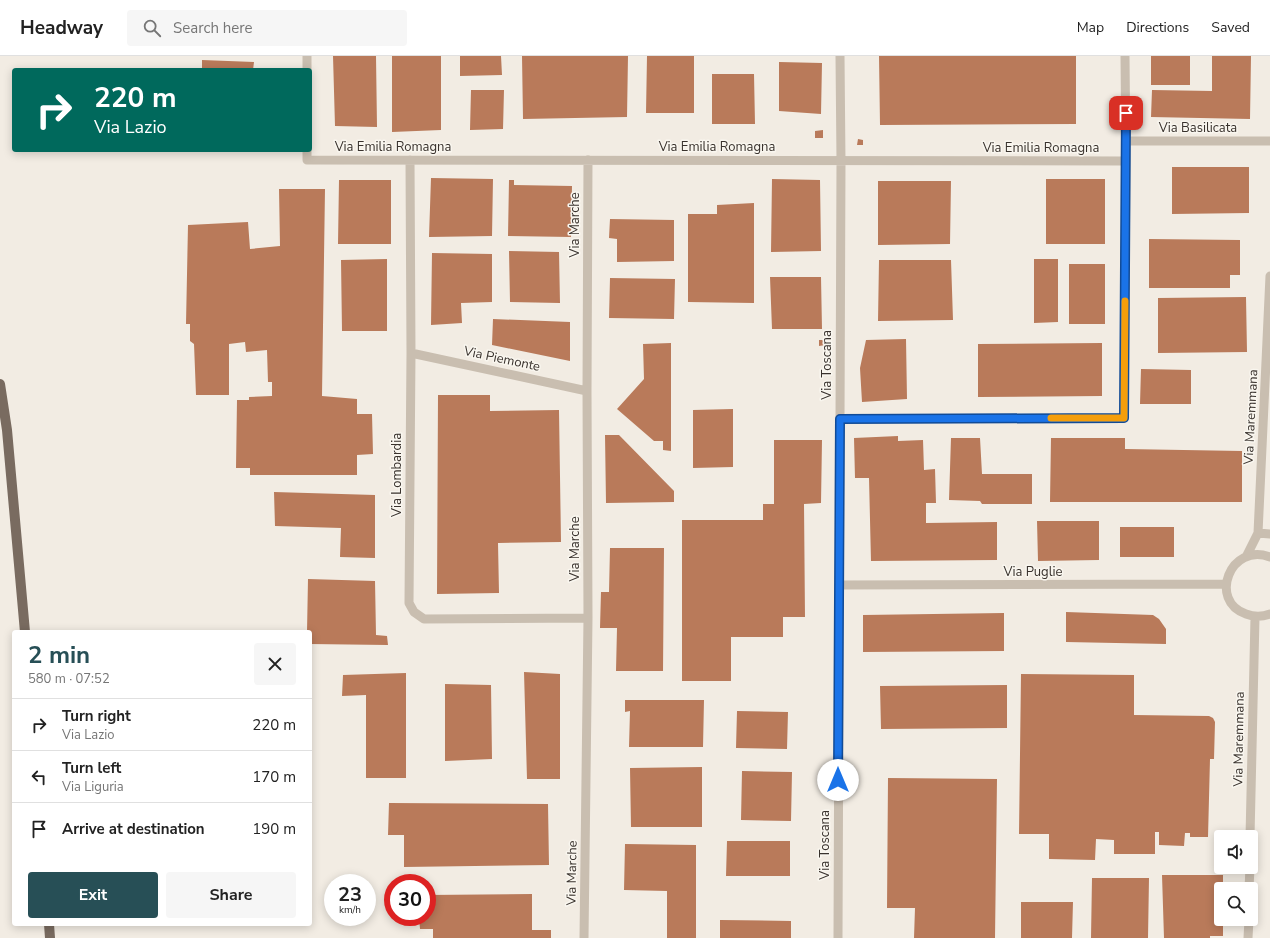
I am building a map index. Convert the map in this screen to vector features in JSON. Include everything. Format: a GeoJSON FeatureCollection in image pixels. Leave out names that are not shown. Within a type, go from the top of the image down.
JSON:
{"type":"FeatureCollection","features":[{"type":"Feature","properties":{"kind":"main road"},"geometry":{"type":"LineString","coordinates":[[1,388],[7,430],[25,630]]}},
{"type":"Feature","properties":{"kind":"main road"},"geometry":{"type":"LineString","coordinates":[[49,926],[50,938]]}},
{"type":"Feature","properties":{"kind":"street"},"geometry":{"type":"LineString","coordinates":[[307,56],[307,68]]}},
{"type":"Feature","properties":{"kind":"street","name":"Via Toscana"},"geometry":{"type":"LineString","coordinates":[[838,938],[841,161],[840,56]]}},
{"type":"Feature","properties":{"kind":"street"},"geometry":{"type":"LineString","coordinates":[[840,419],[1124,418],[1126,161],[1125,56]]}},
{"type":"Feature","properties":{"kind":"street","name":"Via Basilicata"},"geometry":{"type":"LineString","coordinates":[[1126,141],[1270,141]]}},
{"type":"Feature","properties":{"kind":"street","name":"Via Emilia Romagna"},"geometry":{"type":"LineString","coordinates":[[307,152],[308,160],[1126,161]]}},
{"type":"Feature","properties":{"kind":"street","name":"Via Lombardia"},"geometry":{"type":"LineString","coordinates":[[410,160],[411,353],[409,600],[411,608],[418,616],[424,619],[588,618]]}},
{"type":"Feature","properties":{"kind":"street","name":"Via Marche"},"geometry":{"type":"LineString","coordinates":[[584,938],[588,618],[588,160]]}},
{"type":"Feature","properties":{"kind":"street","name":"Via Maremmana"},"geometry":{"type":"LineString","coordinates":[[1246,557],[1258,533],[1269,339],[1270,276]]}},
{"type":"Feature","properties":{"kind":"street","name":"Via Piemonte"},"geometry":{"type":"LineString","coordinates":[[411,353],[587,391]]}},
{"type":"Feature","properties":{"kind":"street"},"geometry":{"type":"LineString","coordinates":[[1258,533],[1270,534]]}},
{"type":"Feature","properties":{"kind":"street"},"geometry":{"type":"LineString","coordinates":[[1270,557],[1259,554],[1246,557],[1234,565],[1229,572],[1226,584],[1226,590],[1230,600],[1236,608],[1244,614],[1255,616],[1270,614]]}},
{"type":"Feature","properties":{"kind":"street","name":"Via Puglie"},"geometry":{"type":"LineString","coordinates":[[839,585],[1226,584]]}},
{"type":"Feature","properties":{"kind":"street","name":"Via Maremmana"},"geometry":{"type":"LineString","coordinates":[[1250,830],[1255,616]]}},
{"type":"Feature","properties":{"kind":"street"},"geometry":{"type":"LineString","coordinates":[[1248,938],[1249,926]]}},
{"type":"Feature","properties":{"kind":"building"},"geometry":{"type":"Polygon","coordinates":[[[333,56],[376,56],[377,127],[335,126],[333,56]]]}},
{"type":"Feature","properties":{"kind":"building"},"geometry":{"type":"Polygon","coordinates":[[[392,56],[441,56],[441,130],[392,132],[392,56]]]}},
{"type":"Feature","properties":{"kind":"building"},"geometry":{"type":"Polygon","coordinates":[[[460,56],[501,56],[502,75],[460,76],[460,56]]]}},
{"type":"Feature","properties":{"kind":"building"},"geometry":{"type":"Polygon","coordinates":[[[522,56],[628,56],[627,117],[523,119],[522,56]]]}},
{"type":"Feature","properties":{"kind":"building"},"geometry":{"type":"Polygon","coordinates":[[[647,56],[694,56],[694,113],[646,113],[647,56]]]}},
{"type":"Feature","properties":{"kind":"building"},"geometry":{"type":"Polygon","coordinates":[[[879,56],[1076,56],[1076,124],[880,125],[879,56]]]}},
{"type":"Feature","properties":{"kind":"building"},"geometry":{"type":"Polygon","coordinates":[[[1151,56],[1190,56],[1190,85],[1151,85],[1151,56]]]}},
{"type":"Feature","properties":{"kind":"building"},"geometry":{"type":"Polygon","coordinates":[[[1212,56],[1251,56],[1250,119],[1151,117],[1152,90],[1212,91],[1212,56]]]}},
{"type":"Feature","properties":{"kind":"building"},"geometry":{"type":"Polygon","coordinates":[[[202,60],[254,62],[253,68],[202,68],[202,60]]]}},
{"type":"Feature","properties":{"kind":"building"},"geometry":{"type":"Polygon","coordinates":[[[779,62],[822,63],[821,114],[779,111],[779,62]]]}},
{"type":"Feature","properties":{"kind":"building"},"geometry":{"type":"Polygon","coordinates":[[[712,74],[754,74],[755,124],[712,124],[712,74]]]}},
{"type":"Feature","properties":{"kind":"building"},"geometry":{"type":"Polygon","coordinates":[[[471,90],[504,90],[503,129],[470,130],[471,90]]]}},
{"type":"Feature","properties":{"kind":"building"},"geometry":{"type":"Polygon","coordinates":[[[823,130],[823,138],[815,138],[815,131],[823,130]]]}},
{"type":"Feature","properties":{"kind":"building"},"geometry":{"type":"Polygon","coordinates":[[[858,139],[863,140],[863,145],[857,145],[858,139]]]}},
{"type":"Feature","properties":{"kind":"building"},"geometry":{"type":"Polygon","coordinates":[[[1172,167],[1249,167],[1249,213],[1172,214],[1172,167]]]}},
{"type":"Feature","properties":{"kind":"building"},"geometry":{"type":"Polygon","coordinates":[[[431,178],[493,179],[492,236],[429,237],[431,178]]]}},
{"type":"Feature","properties":{"kind":"building"},"geometry":{"type":"Polygon","coordinates":[[[772,179],[820,180],[821,251],[771,252],[772,179]]]}},
{"type":"Feature","properties":{"kind":"building"},"geometry":{"type":"Polygon","coordinates":[[[1046,179],[1105,179],[1105,244],[1046,244],[1046,179]]]}},
{"type":"Feature","properties":{"kind":"building"},"geometry":{"type":"Polygon","coordinates":[[[339,180],[391,180],[391,244],[338,244],[339,180]]]}},
{"type":"Feature","properties":{"kind":"building"},"geometry":{"type":"Polygon","coordinates":[[[509,180],[514,180],[514,185],[572,186],[571,237],[508,236],[509,180]]]}},
{"type":"Feature","properties":{"kind":"building"},"geometry":{"type":"Polygon","coordinates":[[[878,181],[951,181],[950,244],[878,245],[878,181]]]}},
{"type":"Feature","properties":{"kind":"building"},"geometry":{"type":"Polygon","coordinates":[[[279,189],[325,189],[322,396],[357,399],[357,414],[372,414],[373,454],[357,455],[357,475],[250,475],[250,468],[236,468],[237,400],[249,400],[249,397],[272,396],[272,382],[268,382],[267,350],[246,352],[245,342],[229,344],[229,395],[196,395],[194,344],[190,341],[190,324],[186,324],[188,225],[248,222],[250,249],[280,246],[279,189]]]}},
{"type":"Feature","properties":{"kind":"building"},"geometry":{"type":"Polygon","coordinates":[[[754,203],[754,303],[688,302],[688,214],[717,214],[717,205],[754,203]]]}},
{"type":"Feature","properties":{"kind":"building"},"geometry":{"type":"Polygon","coordinates":[[[610,219],[674,220],[674,261],[617,262],[617,239],[609,238],[610,219]]]}},
{"type":"Feature","properties":{"kind":"building"},"geometry":{"type":"Polygon","coordinates":[[[1149,239],[1240,240],[1240,275],[1230,275],[1230,288],[1149,288],[1149,239]]]}},
{"type":"Feature","properties":{"kind":"building"},"geometry":{"type":"Polygon","coordinates":[[[509,251],[559,252],[560,303],[510,302],[509,251]]]}},
{"type":"Feature","properties":{"kind":"building"},"geometry":{"type":"Polygon","coordinates":[[[432,253],[492,254],[492,302],[461,303],[462,323],[431,325],[432,253]]]}},
{"type":"Feature","properties":{"kind":"building"},"geometry":{"type":"Polygon","coordinates":[[[387,259],[387,331],[342,331],[341,260],[387,259]]]}},
{"type":"Feature","properties":{"kind":"building"},"geometry":{"type":"Polygon","coordinates":[[[1034,259],[1058,259],[1058,322],[1034,323],[1034,259]]]}},
{"type":"Feature","properties":{"kind":"building"},"geometry":{"type":"Polygon","coordinates":[[[879,260],[951,260],[953,320],[878,321],[879,260]]]}},
{"type":"Feature","properties":{"kind":"building"},"geometry":{"type":"Polygon","coordinates":[[[1069,264],[1105,264],[1105,324],[1069,324],[1069,264]]]}},
{"type":"Feature","properties":{"kind":"building"},"geometry":{"type":"Polygon","coordinates":[[[770,277],[821,277],[822,329],[772,329],[770,277]]]}},
{"type":"Feature","properties":{"kind":"building"},"geometry":{"type":"Polygon","coordinates":[[[610,278],[675,279],[674,319],[609,318],[610,278]]]}},
{"type":"Feature","properties":{"kind":"building"},"geometry":{"type":"Polygon","coordinates":[[[1246,297],[1247,352],[1158,353],[1158,298],[1246,297]]]}},
{"type":"Feature","properties":{"kind":"building"},"geometry":{"type":"Polygon","coordinates":[[[493,319],[570,322],[570,361],[492,345],[493,319]]]}},
{"type":"Feature","properties":{"kind":"building"},"geometry":{"type":"Polygon","coordinates":[[[906,339],[907,399],[862,402],[860,368],[866,340],[906,339]]]}},
{"type":"Feature","properties":{"kind":"building"},"geometry":{"type":"Polygon","coordinates":[[[819,340],[824,340],[825,345],[819,346],[819,340]]]}},
{"type":"Feature","properties":{"kind":"building"},"geometry":{"type":"Polygon","coordinates":[[[671,343],[671,451],[663,450],[663,441],[654,441],[617,409],[644,379],[643,344],[671,343]]]}},
{"type":"Feature","properties":{"kind":"building"},"geometry":{"type":"Polygon","coordinates":[[[1102,343],[1102,396],[978,397],[978,344],[1102,343]]]}},
{"type":"Feature","properties":{"kind":"building"},"geometry":{"type":"Polygon","coordinates":[[[1141,369],[1191,370],[1191,404],[1140,404],[1141,369]]]}},
{"type":"Feature","properties":{"kind":"building"},"geometry":{"type":"Polygon","coordinates":[[[438,395],[490,395],[490,411],[559,410],[561,542],[498,543],[499,593],[437,594],[438,395]]]}},
{"type":"Feature","properties":{"kind":"building"},"geometry":{"type":"Polygon","coordinates":[[[733,409],[733,467],[693,468],[693,410],[733,409]]]}},
{"type":"Feature","properties":{"kind":"building"},"geometry":{"type":"Polygon","coordinates":[[[605,435],[619,435],[674,491],[674,502],[606,503],[605,435]]]}},
{"type":"Feature","properties":{"kind":"building"},"geometry":{"type":"Polygon","coordinates":[[[898,436],[898,441],[923,440],[924,470],[935,469],[936,503],[926,503],[926,523],[997,522],[997,560],[871,561],[869,478],[855,478],[854,438],[898,436]]]}},
{"type":"Feature","properties":{"kind":"building"},"geometry":{"type":"Polygon","coordinates":[[[951,438],[980,438],[982,474],[1032,474],[1032,504],[982,504],[980,501],[949,500],[951,438]]]}},
{"type":"Feature","properties":{"kind":"building"},"geometry":{"type":"Polygon","coordinates":[[[1051,438],[1125,438],[1125,449],[1242,451],[1242,502],[1050,502],[1051,438]]]}},
{"type":"Feature","properties":{"kind":"building"},"geometry":{"type":"Polygon","coordinates":[[[774,440],[822,440],[821,503],[804,504],[805,617],[783,617],[783,637],[731,637],[731,681],[682,681],[682,520],[763,520],[763,504],[774,504],[774,440]]]}},
{"type":"Feature","properties":{"kind":"building"},"geometry":{"type":"Polygon","coordinates":[[[274,492],[375,495],[375,558],[340,557],[341,528],[275,526],[274,492]]]}},
{"type":"Feature","properties":{"kind":"building"},"geometry":{"type":"Polygon","coordinates":[[[1037,521],[1099,521],[1099,560],[1038,561],[1037,521]]]}},
{"type":"Feature","properties":{"kind":"building"},"geometry":{"type":"Polygon","coordinates":[[[1120,527],[1174,527],[1174,557],[1120,557],[1120,527]]]}},
{"type":"Feature","properties":{"kind":"building"},"geometry":{"type":"Polygon","coordinates":[[[610,548],[664,548],[663,671],[616,671],[617,628],[600,628],[601,592],[609,592],[610,548]]]}},
{"type":"Feature","properties":{"kind":"building"},"geometry":{"type":"Polygon","coordinates":[[[308,579],[375,581],[376,635],[387,636],[388,645],[312,644],[312,630],[307,630],[308,579]]]}},
{"type":"Feature","properties":{"kind":"building"},"geometry":{"type":"Polygon","coordinates":[[[1066,612],[1153,615],[1159,619],[1166,629],[1166,644],[1066,642],[1066,612]]]}},
{"type":"Feature","properties":{"kind":"building"},"geometry":{"type":"Polygon","coordinates":[[[1004,613],[1004,651],[863,652],[863,615],[1004,613]]]}},
{"type":"Feature","properties":{"kind":"building"},"geometry":{"type":"Polygon","coordinates":[[[524,672],[560,674],[560,779],[527,779],[524,672]]]}},
{"type":"Feature","properties":{"kind":"building"},"geometry":{"type":"Polygon","coordinates":[[[406,673],[406,778],[366,778],[366,695],[342,696],[343,675],[406,673]]]}},
{"type":"Feature","properties":{"kind":"building"},"geometry":{"type":"Polygon","coordinates":[[[1021,674],[1134,675],[1134,715],[1209,716],[1213,718],[1215,722],[1214,759],[1210,759],[1208,837],[1190,837],[1190,833],[1185,833],[1184,846],[1159,845],[1159,832],[1155,832],[1155,854],[1114,854],[1114,840],[1096,839],[1095,860],[1049,859],[1049,834],[1019,834],[1021,674]]]}},
{"type":"Feature","properties":{"kind":"building"},"geometry":{"type":"Polygon","coordinates":[[[445,684],[491,685],[492,759],[445,761],[445,684]]]}},
{"type":"Feature","properties":{"kind":"building"},"geometry":{"type":"Polygon","coordinates":[[[1007,685],[1007,728],[881,729],[880,686],[1007,685]]]}},
{"type":"Feature","properties":{"kind":"building"},"geometry":{"type":"Polygon","coordinates":[[[625,700],[704,700],[703,747],[629,747],[630,711],[625,712],[625,700]]]}},
{"type":"Feature","properties":{"kind":"building"},"geometry":{"type":"Polygon","coordinates":[[[737,711],[788,712],[787,749],[736,748],[737,711]]]}},
{"type":"Feature","properties":{"kind":"building"},"geometry":{"type":"Polygon","coordinates":[[[702,767],[702,827],[631,827],[630,768],[702,767]]]}},
{"type":"Feature","properties":{"kind":"building"},"geometry":{"type":"Polygon","coordinates":[[[742,771],[792,772],[791,821],[741,820],[742,771]]]}},
{"type":"Feature","properties":{"kind":"building"},"geometry":{"type":"Polygon","coordinates":[[[888,778],[997,779],[995,938],[914,938],[915,908],[887,908],[888,778]]]}},
{"type":"Feature","properties":{"kind":"building"},"geometry":{"type":"Polygon","coordinates":[[[389,803],[548,804],[549,865],[404,867],[404,835],[388,835],[389,803]]]}},
{"type":"Feature","properties":{"kind":"building"},"geometry":{"type":"Polygon","coordinates":[[[727,841],[790,841],[790,876],[726,876],[727,841]]]}},
{"type":"Feature","properties":{"kind":"building"},"geometry":{"type":"Polygon","coordinates":[[[625,844],[696,845],[696,938],[667,938],[667,891],[624,890],[625,844]]]}},
{"type":"Feature","properties":{"kind":"building"},"geometry":{"type":"Polygon","coordinates":[[[1162,875],[1223,875],[1223,882],[1214,882],[1214,926],[1223,926],[1223,936],[1210,936],[1210,938],[1164,938],[1162,875]]]}},
{"type":"Feature","properties":{"kind":"building"},"geometry":{"type":"Polygon","coordinates":[[[1092,878],[1149,878],[1148,938],[1091,938],[1092,878]]]}},
{"type":"Feature","properties":{"kind":"building"},"geometry":{"type":"Polygon","coordinates":[[[532,894],[532,930],[551,930],[551,938],[433,938],[433,929],[420,929],[420,926],[436,926],[436,895],[532,894]]]}},
{"type":"Feature","properties":{"kind":"building"},"geometry":{"type":"Polygon","coordinates":[[[1021,902],[1073,902],[1072,938],[1021,938],[1021,902]]]}},
{"type":"Feature","properties":{"kind":"building"},"geometry":{"type":"Polygon","coordinates":[[[720,920],[791,921],[791,938],[720,938],[720,920]]]}},
{"type":"Feature","properties":{"kind":"slow traffic"},"geometry":{"type":"LineString","coordinates":[[1051,418],[1124,418],[1125,301]]}},
{"type":"Feature","properties":{"kind":"route"},"geometry":{"type":"LineString","coordinates":[[838,780],[840,419],[1124,418],[1126,113]]}}]}
